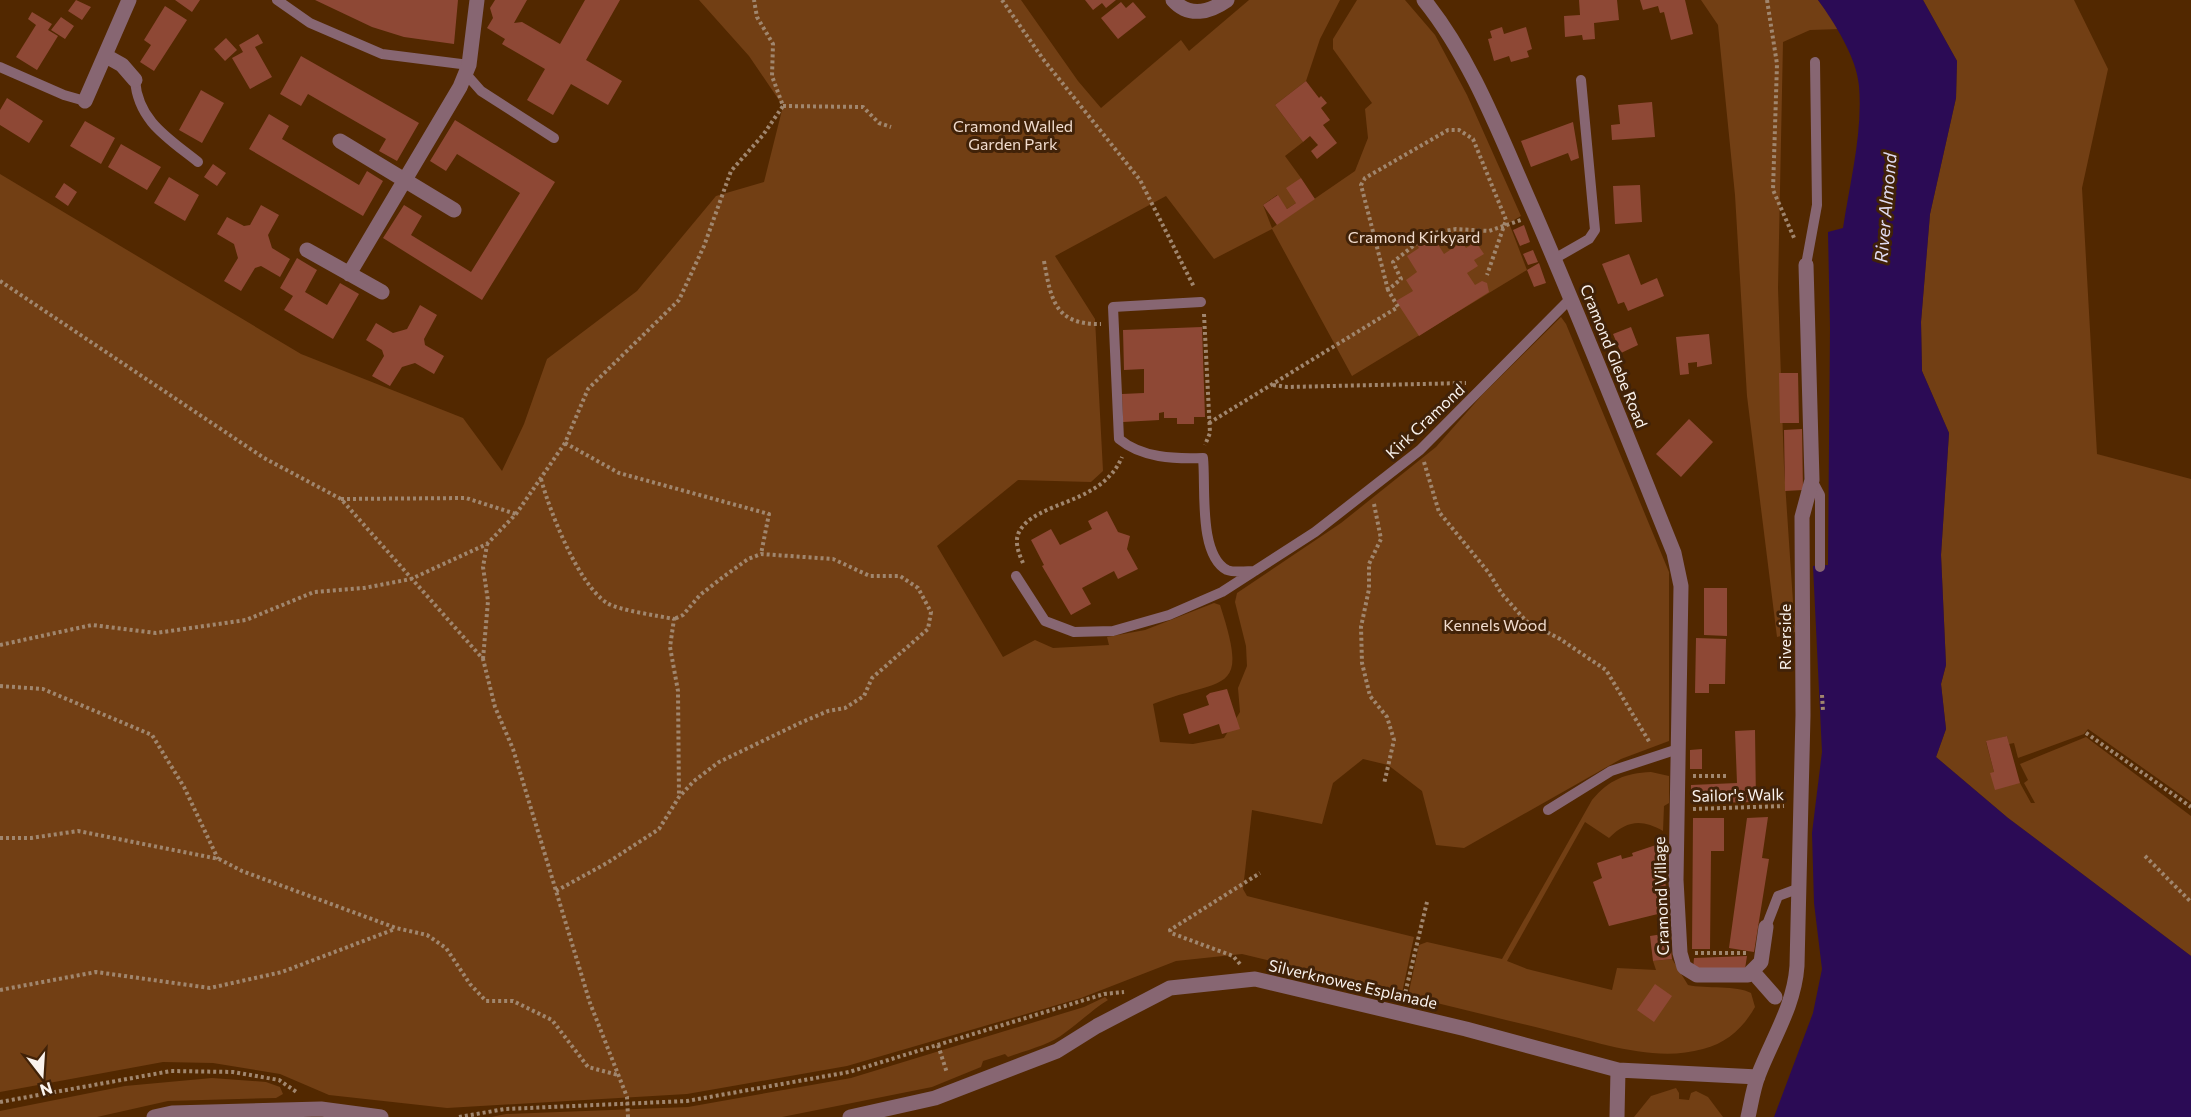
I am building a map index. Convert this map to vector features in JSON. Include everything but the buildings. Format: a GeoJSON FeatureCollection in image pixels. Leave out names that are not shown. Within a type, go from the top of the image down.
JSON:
{"type":"FeatureCollection","features":[{"type":"Feature","properties":{"kind":"street"},"geometry":{"type":"LineString","coordinates":[[85,101],[129,0]]}},
{"type":"Feature","properties":{"kind":"street"},"geometry":{"type":"LineString","coordinates":[[349,274],[467,69],[477,0]]}},
{"type":"Feature","properties":{"kind":"street"},"geometry":{"type":"LineString","coordinates":[[1173,0],[1194,12],[1213,10],[1227,0]]}},
{"type":"Feature","properties":{"kind":"street","name":"Cramond Glebe Road"},"geometry":{"type":"LineString","coordinates":[[1424,0],[1444,27],[1464,64],[1535,214],[1674,553],[1682,585],[1678,749]]}},
{"type":"Feature","properties":{"kind":"street"},"geometry":{"type":"LineString","coordinates":[[106,56],[122,65],[135,80]]}},
{"type":"Feature","properties":{"kind":"street"},"geometry":{"type":"LineString","coordinates":[[340,141],[454,210]]}},
{"type":"Feature","properties":{"kind":"street"},"geometry":{"type":"LineString","coordinates":[[307,250],[382,292]]}},
{"type":"Feature","properties":{"kind":"street","name":"Riverside"},"geometry":{"type":"LineString","coordinates":[[1758,1077],[1788,1010],[1797,966],[1797,889],[1803,715],[1802,517],[1812,480],[1806,265]]}},
{"type":"Feature","properties":{"kind":"street","name":"Cramond Village"},"geometry":{"type":"LineString","coordinates":[[1678,749],[1676,880],[1680,953],[1684,967],[1691,974],[1743,976],[1753,972]]}},
{"type":"Feature","properties":{"kind":"street"},"geometry":{"type":"LineString","coordinates":[[1766,927],[1761,962],[1753,972],[1775,997]]}},
{"type":"Feature","properties":{"kind":"street","name":"Silverknowes Esplanade"},"geometry":{"type":"LineString","coordinates":[[850,1117],[935,1098],[1058,1051],[1097,1026],[1170,988],[1255,979],[1401,1013],[1618,1070],[1758,1077]]}},
{"type":"Feature","properties":{"kind":"street"},"geometry":{"type":"LineString","coordinates":[[1617,1117],[1618,1070]]}},
{"type":"Feature","properties":{"kind":"street"},"geometry":{"type":"LineString","coordinates":[[1751,1115],[1758,1077]]}},
{"type":"Feature","properties":{"kind":"street"},"geometry":{"type":"LineString","coordinates":[[154,1117],[172,1113],[321,1109],[381,1117]]}},
{"type":"Feature","properties":{"kind":"lane"},"geometry":{"type":"LineString","coordinates":[[277,0],[310,23],[382,54],[467,69],[481,91],[554,138]]}},
{"type":"Feature","properties":{"kind":"lane"},"geometry":{"type":"LineString","coordinates":[[1806,265],[1817,205],[1815,62]]}},
{"type":"Feature","properties":{"kind":"lane"},"geometry":{"type":"LineString","coordinates":[[0,67],[64,95],[85,101]]}},
{"type":"Feature","properties":{"kind":"lane"},"geometry":{"type":"LineString","coordinates":[[135,80],[141,110],[162,134],[198,162]]}},
{"type":"Feature","properties":{"kind":"lane"},"geometry":{"type":"LineString","coordinates":[[1554,259],[1589,239],[1595,230],[1581,80]]}},
{"type":"Feature","properties":{"kind":"lane","name":"Kirk Cramond"},"geometry":{"type":"LineString","coordinates":[[1016,576],[1045,621],[1074,632],[1113,631],[1169,615],[1222,592],[1315,532],[1420,450],[1571,298]]}},
{"type":"Feature","properties":{"kind":"lane"},"geometry":{"type":"LineString","coordinates":[[1201,302],[1113,307],[1119,439],[1127,446],[1172,459],[1203,458],[1207,541],[1216,561],[1228,571],[1256,571]]}},
{"type":"Feature","properties":{"kind":"lane"},"geometry":{"type":"LineString","coordinates":[[1812,480],[1820,495],[1820,567]]}},
{"type":"Feature","properties":{"kind":"lane"},"geometry":{"type":"LineString","coordinates":[[1548,810],[1611,771],[1656,754],[1678,749]]}},
{"type":"Feature","properties":{"kind":"lane"},"geometry":{"type":"LineString","coordinates":[[1766,927],[1778,896],[1797,889]]}},
{"type":"Feature","properties":{"kind":"path"},"geometry":{"type":"LineString","coordinates":[[754,0],[757,17],[773,44],[772,76],[783,106]]}},
{"type":"Feature","properties":{"kind":"path"},"geometry":{"type":"LineString","coordinates":[[1002,0],[1043,59],[1140,180],[1201,302],[1206,325],[1210,433],[1204,446],[1203,458]]}},
{"type":"Feature","properties":{"kind":"path"},"geometry":{"type":"LineString","coordinates":[[1767,0],[1777,64],[1773,190],[1806,265]]}},
{"type":"Feature","properties":{"kind":"path"},"geometry":{"type":"LineString","coordinates":[[783,106],[863,107],[879,123],[891,127]]}},
{"type":"Feature","properties":{"kind":"path"},"geometry":{"type":"LineString","coordinates":[[0,645],[92,625],[156,633],[246,620],[314,592],[364,588],[411,579],[487,544],[516,514],[565,442],[588,389],[679,300],[704,246],[731,171],[763,135],[783,106]]}},
{"type":"Feature","properties":{"kind":"path"},"geometry":{"type":"LineString","coordinates":[[1209,423],[1398,307],[1388,290],[1360,184],[1365,178],[1443,132],[1459,130],[1473,139],[1504,215],[1505,228],[1487,275]]}},
{"type":"Feature","properties":{"kind":"path"},"geometry":{"type":"LineString","coordinates":[[1388,290],[1401,279],[1394,262],[1423,236],[1456,229],[1479,232],[1505,228],[1535,214]]}},
{"type":"Feature","properties":{"kind":"path"},"geometry":{"type":"LineString","coordinates":[[1044,261],[1048,286],[1056,305],[1068,319],[1084,324],[1113,323]]}},
{"type":"Feature","properties":{"kind":"path"},"geometry":{"type":"LineString","coordinates":[[0,281],[264,458],[341,499],[483,659]]}},
{"type":"Feature","properties":{"kind":"path"},"geometry":{"type":"LineString","coordinates":[[1272,385],[1287,387],[1487,383]]}},
{"type":"Feature","properties":{"kind":"path"},"geometry":{"type":"LineString","coordinates":[[565,442],[620,473],[769,514],[761,554]]}},
{"type":"Feature","properties":{"kind":"path"},"geometry":{"type":"LineString","coordinates":[[1016,576],[1025,571],[1017,547],[1018,533],[1028,521],[1102,485],[1116,470],[1127,446]]}},
{"type":"Feature","properties":{"kind":"path"},"geometry":{"type":"LineString","coordinates":[[1420,450],[1439,512],[1489,573],[1502,594],[1526,621],[1560,639],[1606,670],[1656,754]]}},
{"type":"Feature","properties":{"kind":"path"},"geometry":{"type":"LineString","coordinates":[[541,478],[549,507],[579,572],[607,603],[674,619],[684,615],[700,595],[723,577],[748,559],[761,554],[833,559],[870,576],[900,576],[918,588],[931,612],[928,629],[872,678],[864,696],[845,708],[809,719],[720,762],[694,781],[679,797],[659,829],[607,863],[556,891]]}},
{"type":"Feature","properties":{"kind":"path"},"geometry":{"type":"LineString","coordinates":[[1371,488],[1381,539],[1369,564],[1369,589],[1361,627],[1362,663],[1370,696],[1388,717],[1394,740],[1384,784]]}},
{"type":"Feature","properties":{"kind":"path"},"geometry":{"type":"LineString","coordinates":[[341,499],[465,498],[516,514]]}},
{"type":"Feature","properties":{"kind":"path"},"geometry":{"type":"LineString","coordinates":[[487,544],[483,567],[488,601],[483,659],[495,707],[513,748],[590,1003],[618,1075],[627,1104],[628,1117]]}},
{"type":"Feature","properties":{"kind":"path"},"geometry":{"type":"LineString","coordinates":[[674,619],[670,647],[678,691],[679,797]]}},
{"type":"Feature","properties":{"kind":"path"},"geometry":{"type":"LineString","coordinates":[[0,686],[43,689],[152,735],[184,787],[219,859]]}},
{"type":"Feature","properties":{"kind":"path"},"geometry":{"type":"LineString","coordinates":[[1822,701],[1823,711]]}},
{"type":"Feature","properties":{"kind":"path"},"geometry":{"type":"LineString","coordinates":[[2086,733],[2191,807]]}},
{"type":"Feature","properties":{"kind":"path"},"geometry":{"type":"LineString","coordinates":[[1678,776],[1729,776]]}},
{"type":"Feature","properties":{"kind":"path","name":"Sailor's Walk"},"geometry":{"type":"LineString","coordinates":[[1677,808],[1800,806]]}},
{"type":"Feature","properties":{"kind":"path"},"geometry":{"type":"LineString","coordinates":[[0,838],[31,838],[78,831],[219,859],[242,871],[396,928],[426,936],[446,948],[470,984],[486,1001],[513,1001],[552,1020],[588,1067],[618,1075]]}},
{"type":"Feature","properties":{"kind":"path"},"geometry":{"type":"LineString","coordinates":[[2145,856],[2191,902]]}},
{"type":"Feature","properties":{"kind":"path"},"geometry":{"type":"LineString","coordinates":[[1255,979],[1233,957],[1171,933],[1170,930],[1260,873]]}},
{"type":"Feature","properties":{"kind":"path"},"geometry":{"type":"LineString","coordinates":[[1401,1013],[1427,902]]}},
{"type":"Feature","properties":{"kind":"path"},"geometry":{"type":"LineString","coordinates":[[0,990],[96,972],[210,988],[282,972],[396,928]]}},
{"type":"Feature","properties":{"kind":"path"},"geometry":{"type":"LineString","coordinates":[[1680,953],[1763,953]]}},
{"type":"Feature","properties":{"kind":"path"},"geometry":{"type":"LineString","coordinates":[[459,1117],[505,1109],[687,1101],[849,1072],[1104,994],[1126,992]]}},
{"type":"Feature","properties":{"kind":"path"},"geometry":{"type":"LineString","coordinates":[[938,1045],[947,1073]]}},
{"type":"Feature","properties":{"kind":"path"},"geometry":{"type":"LineString","coordinates":[[0,1102],[171,1071],[233,1072],[279,1080],[321,1109]]}},
{"type":"Feature","properties":{"kind":"green space"},"geometry":{"type":"Polygon","coordinates":[[[699,0],[1021,0],[1078,81],[1101,108],[1181,40],[1189,51],[1249,0],[1340,0],[1320,39],[1306,81],[1275,105],[1303,142],[1285,156],[1301,178],[1296,203],[1287,209],[1277,195],[1263,205],[1272,228],[1355,171],[1368,138],[1365,109],[1372,103],[1333,49],[1333,39],[1357,0],[1405,0],[1435,35],[1467,95],[1521,216],[1509,223],[1527,270],[1352,376],[1272,229],[1214,259],[1166,196],[1055,256],[1095,319],[1103,471],[1091,482],[1018,480],[937,546],[1003,657],[1035,640],[1053,648],[1109,645],[1107,637],[1145,630],[1214,603],[1220,605],[1232,655],[1231,669],[1225,678],[1214,685],[1153,704],[1160,742],[1193,744],[1224,738],[1240,712],[1238,688],[1247,666],[1246,646],[1235,602],[1237,593],[1341,523],[1436,447],[1482,395],[1561,317],[1566,324],[1669,572],[1669,741],[1621,759],[1464,848],[1436,845],[1422,791],[1388,765],[1363,759],[1333,783],[1322,824],[1252,810],[1243,889],[1247,896],[1414,937],[1402,993],[1242,954],[1176,961],[1081,998],[847,1066],[687,1094],[447,1108],[329,1095],[280,1074],[213,1063],[163,1062],[0,1092],[0,174],[301,354],[463,418],[502,471],[524,424],[547,359],[637,291],[716,196],[764,182],[783,106],[749,56],[699,0]]]}},
{"type":"Feature","properties":{"kind":"green space"},"geometry":{"type":"Polygon","coordinates":[[[1701,0],[1818,0],[1840,29],[1810,30],[1783,42],[1778,288],[1784,467],[1795,632],[1777,637],[1747,396],[1735,195],[1718,25],[1701,0]]]}},
{"type":"Feature","properties":{"kind":"green space"},"geometry":{"type":"Polygon","coordinates":[[[1923,0],[2074,0],[2108,69],[2082,188],[2097,454],[2191,479],[2191,802],[2088,729],[2084,734],[2018,758],[2014,743],[2009,744],[2007,736],[1986,742],[1994,772],[2020,783],[2031,803],[2035,803],[2024,783],[2028,780],[2020,764],[2086,737],[2191,816],[2191,956],[2008,818],[1936,757],[1946,729],[1941,684],[1946,665],[1941,555],[1949,433],[1922,371],[1921,322],[1930,214],[1956,98],[1957,61],[1923,0]]]}},
{"type":"Feature","properties":{"kind":"green space"},"geometry":{"type":"Polygon","coordinates":[[[1651,772],[1669,776],[1669,803],[1664,806],[1663,831],[1648,824],[1635,823],[1622,828],[1609,838],[1585,822],[1507,961],[1527,969],[1612,990],[1617,968],[1656,970],[1653,961],[1672,959],[1688,985],[1738,989],[1751,993],[1755,1007],[1734,1034],[1720,1043],[1684,1053],[1646,1052],[1607,1045],[1408,996],[1419,945],[1427,942],[1502,959],[1592,800],[1605,787],[1618,779],[1651,772]]]}},
{"type":"Feature","properties":{"kind":"green space"},"geometry":{"type":"Polygon","coordinates":[[[1105,997],[1108,1000],[1053,1040],[1008,1057],[1005,1054],[983,1061],[981,1067],[932,1087],[782,1117],[491,1117],[506,1114],[688,1107],[851,1078],[1084,1007],[1105,997]]]}},
{"type":"Feature","properties":{"kind":"green space"},"geometry":{"type":"Polygon","coordinates":[[[212,1078],[266,1082],[280,1087],[283,1094],[276,1098],[168,1101],[97,1117],[0,1117],[0,1111],[125,1086],[212,1078]]]}},
{"type":"Feature","properties":{"kind":"green space"},"geometry":{"type":"Polygon","coordinates":[[[1676,1088],[1679,1099],[1689,1100],[1691,1093],[1696,1091],[1708,1097],[1723,1117],[1634,1117],[1651,1096],[1676,1088]]]}},
{"type":"Feature","properties":{"kind":"water","name":"River Almond"},"geometry":{"type":"Polygon","coordinates":[[[1818,0],[1923,0],[1957,61],[1956,98],[1930,214],[1921,322],[1922,371],[1949,433],[1941,555],[1946,665],[1941,684],[1946,729],[1936,757],[2008,818],[2191,956],[2191,1117],[1774,1117],[1813,1013],[1822,969],[1814,903],[1812,833],[1822,752],[1813,566],[1828,565],[1830,328],[1828,232],[1843,228],[1855,157],[1860,103],[1854,64],[1837,29],[1818,0]]]}},
{"type":"Feature","properties":{"kind":"park label","name":"Cramond Walled Garden Park"},"geometry":{"type":"Point","coordinates":[1013,135]}},
{"type":"Feature","properties":{"kind":"park label","name":"Cramond Kirkyard"},"geometry":{"type":"Point","coordinates":[1414,237]}},
{"type":"Feature","properties":{"kind":"park label","name":"Kennels Wood"},"geometry":{"type":"Point","coordinates":[1495,625]}}]}
